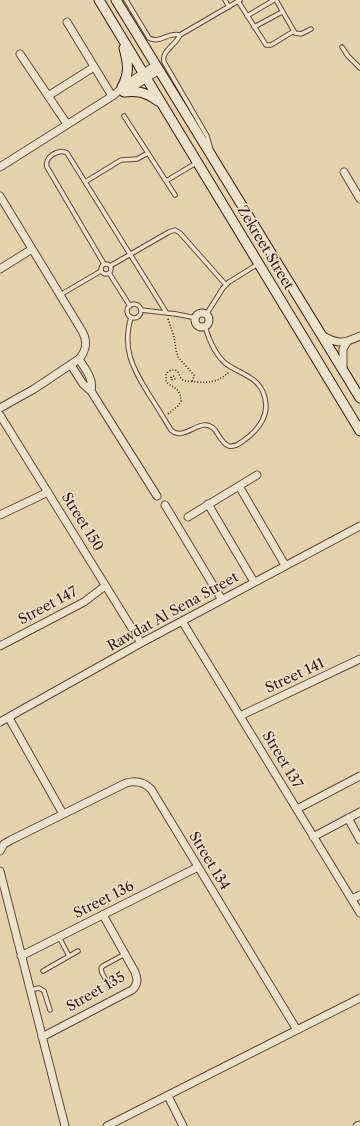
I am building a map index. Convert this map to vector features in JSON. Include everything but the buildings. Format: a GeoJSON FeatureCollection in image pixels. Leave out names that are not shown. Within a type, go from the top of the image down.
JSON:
{"type":"FeatureCollection","features":[{"type":"Feature","properties":{"kind":"street","name":"Zekreet Street"},"geometry":{"type":"LineString","coordinates":[[99,0],[360,431]]}},
{"type":"Feature","properties":{"kind":"street","name":"Zekreet Street"},"geometry":{"type":"LineString","coordinates":[[116,0],[360,398]]}},
{"type":"Feature","properties":{"kind":"street"},"geometry":{"type":"LineString","coordinates":[[67,22],[113,96]]}},
{"type":"Feature","properties":{"kind":"street"},"geometry":{"type":"LineString","coordinates":[[122,38],[128,60],[128,71],[123,90]]}},
{"type":"Feature","properties":{"kind":"street"},"geometry":{"type":"LineString","coordinates":[[20,54],[67,124]]}},
{"type":"Feature","properties":{"kind":"street"},"geometry":{"type":"LineString","coordinates":[[48,96],[94,67]]}},
{"type":"Feature","properties":{"kind":"street"},"geometry":{"type":"LineString","coordinates":[[0,167],[158,68]]}},
{"type":"Feature","properties":{"kind":"street"},"geometry":{"type":"LineString","coordinates":[[123,90],[147,93],[160,102]]}},
{"type":"Feature","properties":{"kind":"street"},"geometry":{"type":"LineString","coordinates":[[344,172],[360,199]]}},
{"type":"Feature","properties":{"kind":"street"},"geometry":{"type":"LineString","coordinates":[[0,196],[82,331],[85,339],[84,352],[79,359],[34,389],[0,408]]}},
{"type":"Feature","properties":{"kind":"street"},"geometry":{"type":"LineString","coordinates":[[0,269],[32,249]]}},
{"type":"Feature","properties":{"kind":"street"},"geometry":{"type":"LineString","coordinates":[[200,314],[206,315],[209,320],[205,326],[202,327],[196,323],[196,318],[200,314]]}},
{"type":"Feature","properties":{"kind":"street"},"geometry":{"type":"LineString","coordinates":[[323,336],[331,340],[347,342],[360,336]]}},
{"type":"Feature","properties":{"kind":"street"},"geometry":{"type":"LineString","coordinates":[[343,370],[342,355],[343,349],[347,342]]}},
{"type":"Feature","properties":{"kind":"street"},"geometry":{"type":"LineString","coordinates":[[79,359],[92,381],[91,391]]}},
{"type":"Feature","properties":{"kind":"street"},"geometry":{"type":"LineString","coordinates":[[70,365],[82,384],[91,391],[157,496]]}},
{"type":"Feature","properties":{"kind":"street","name":"Street 150"},"geometry":{"type":"LineString","coordinates":[[0,415],[141,643]]}},
{"type":"Feature","properties":{"kind":"street"},"geometry":{"type":"LineString","coordinates":[[188,517],[257,475]]}},
{"type":"Feature","properties":{"kind":"street"},"geometry":{"type":"LineString","coordinates":[[239,486],[285,565]]}},
{"type":"Feature","properties":{"kind":"street"},"geometry":{"type":"LineString","coordinates":[[0,515],[48,492]]}},
{"type":"Feature","properties":{"kind":"street"},"geometry":{"type":"LineString","coordinates":[[208,504],[254,582]]}},
{"type":"Feature","properties":{"kind":"street"},"geometry":{"type":"LineString","coordinates":[[165,505],[222,600]]}},
{"type":"Feature","properties":{"kind":"street","name":"Rawdat Al Sena Street"},"geometry":{"type":"LineString","coordinates":[[0,722],[141,643],[360,526]]}},
{"type":"Feature","properties":{"kind":"street","name":"Street 147"},"geometry":{"type":"LineString","coordinates":[[0,646],[84,602],[105,586]]}},
{"type":"Feature","properties":{"kind":"street","name":"Street 137"},"geometry":{"type":"LineString","coordinates":[[182,621],[360,913]]}},
{"type":"Feature","properties":{"kind":"street","name":"Street 141"},"geometry":{"type":"LineString","coordinates":[[240,716],[360,659]]}},
{"type":"Feature","properties":{"kind":"street"},"geometry":{"type":"LineString","coordinates":[[9,718],[63,814]]}},
{"type":"Feature","properties":{"kind":"street"},"geometry":{"type":"LineString","coordinates":[[297,809],[360,776]]}},
{"type":"Feature","properties":{"kind":"street","name":"Street 134"},"geometry":{"type":"LineString","coordinates":[[1,849],[11,840],[126,783],[134,781],[142,782],[151,789],[297,1030]]}},
{"type":"Feature","properties":{"kind":"street"},"geometry":{"type":"LineString","coordinates":[[314,837],[360,812]]}},
{"type":"Feature","properties":{"kind":"street"},"geometry":{"type":"LineString","coordinates":[[348,818],[360,840]]}},
{"type":"Feature","properties":{"kind":"street","name":"Street 136"},"geometry":{"type":"LineString","coordinates":[[21,956],[198,867]]}},
{"type":"Feature","properties":{"kind":"street"},"geometry":{"type":"LineString","coordinates":[[0,871],[64,1126]]}},
{"type":"Feature","properties":{"kind":"street"},"geometry":{"type":"LineString","coordinates":[[352,899],[360,895]]}},
{"type":"Feature","properties":{"kind":"street","name":"Street 135"},"geometry":{"type":"LineString","coordinates":[[42,1037],[135,988],[137,978],[103,915]]}},
{"type":"Feature","properties":{"kind":"street"},"geometry":{"type":"LineString","coordinates":[[107,1126],[360,998]]}},
{"type":"Feature","properties":{"kind":"street"},"geometry":{"type":"LineString","coordinates":[[168,1096],[183,1126]]}},
{"type":"Feature","properties":{"kind":"lane"},"geometry":{"type":"LineString","coordinates":[[126,0],[150,38],[158,40],[170,34],[180,35]]}},
{"type":"Feature","properties":{"kind":"lane"},"geometry":{"type":"LineString","coordinates":[[225,0],[229,7]]}},
{"type":"Feature","properties":{"kind":"lane"},"geometry":{"type":"LineString","coordinates":[[247,16],[275,0],[297,34],[301,34],[311,28]]}},
{"type":"Feature","properties":{"kind":"lane"},"geometry":{"type":"LineString","coordinates":[[212,156],[209,141],[163,59],[164,53],[176,42],[180,35],[239,1],[264,44],[268,46],[271,45],[294,31]]}},
{"type":"Feature","properties":{"kind":"lane"},"geometry":{"type":"LineString","coordinates":[[254,27],[282,12]]}},
{"type":"Feature","properties":{"kind":"lane"},"geometry":{"type":"LineString","coordinates":[[342,47],[348,56],[360,68]]}},
{"type":"Feature","properties":{"kind":"lane"},"geometry":{"type":"LineString","coordinates":[[124,116],[175,195]]}},
{"type":"Feature","properties":{"kind":"lane"},"geometry":{"type":"LineString","coordinates":[[110,266],[108,264],[104,264],[47,167],[46,161],[58,152],[66,152],[166,312]]}},
{"type":"Feature","properties":{"kind":"lane"},"geometry":{"type":"LineString","coordinates":[[85,182],[121,160],[136,159],[148,153]]}},
{"type":"Feature","properties":{"kind":"lane"},"geometry":{"type":"LineString","coordinates":[[166,181],[197,162]]}},
{"type":"Feature","properties":{"kind":"lane"},"geometry":{"type":"LineString","coordinates":[[110,266],[175,230],[180,233],[226,285]]}},
{"type":"Feature","properties":{"kind":"lane"},"geometry":{"type":"LineString","coordinates":[[60,295],[101,271],[104,264]]}},
{"type":"Feature","properties":{"kind":"lane"},"geometry":{"type":"LineString","coordinates":[[206,315],[226,285],[232,279],[258,264]]}},
{"type":"Feature","properties":{"kind":"lane"},"geometry":{"type":"LineString","coordinates":[[109,273],[112,270],[110,266]]}},
{"type":"Feature","properties":{"kind":"lane"},"geometry":{"type":"LineString","coordinates":[[101,271],[104,274],[109,273]]}},
{"type":"Feature","properties":{"kind":"lane"},"geometry":{"type":"LineString","coordinates":[[109,273],[130,306]]}},
{"type":"Feature","properties":{"kind":"lane"},"geometry":{"type":"LineString","coordinates":[[130,306],[138,306],[141,310],[166,312],[196,318]]}},
{"type":"Feature","properties":{"kind":"lane"},"geometry":{"type":"LineString","coordinates":[[130,306],[128,310],[131,317],[128,338],[130,360],[136,373],[171,430],[177,434],[184,433],[202,425],[210,426],[224,443],[230,446],[238,445],[258,428],[264,418],[266,412],[265,398],[259,386],[249,377],[225,363],[216,352],[210,341],[205,326]]}},
{"type":"Feature","properties":{"kind":"lane"},"geometry":{"type":"LineString","coordinates":[[131,317],[139,316],[141,310]]}},
{"type":"Feature","properties":{"kind":"lane"},"geometry":{"type":"LineString","coordinates":[[59,937],[69,956]]}},
{"type":"Feature","properties":{"kind":"lane"},"geometry":{"type":"LineString","coordinates":[[43,971],[78,951]]}},
{"type":"Feature","properties":{"kind":"lane"},"geometry":{"type":"LineString","coordinates":[[110,987],[102,973],[101,968],[125,954]]}},
{"type":"Feature","properties":{"kind":"lane"},"geometry":{"type":"LineString","coordinates":[[30,990],[39,988],[44,991],[50,1010]]}},
{"type":"Feature","properties":{"kind":"path"},"geometry":{"type":"LineString","coordinates":[[166,312],[174,337],[176,353],[180,361],[194,375],[192,381]]}},
{"type":"Feature","properties":{"kind":"path"},"geometry":{"type":"LineString","coordinates":[[164,418],[182,401],[176,388],[168,384],[165,379],[167,372],[172,370],[178,371],[181,377],[185,380],[207,383],[215,382],[221,379],[234,368]]}},
{"type":"Feature","properties":{"kind":"path"},"geometry":{"type":"LineString","coordinates":[[165,379],[171,379],[172,376],[181,377]]}}]}
